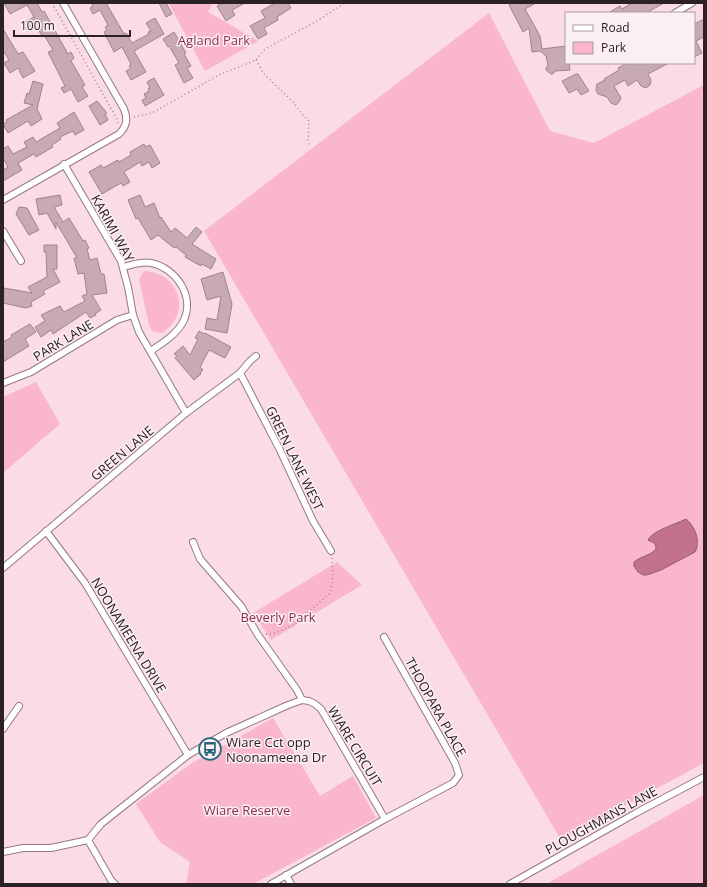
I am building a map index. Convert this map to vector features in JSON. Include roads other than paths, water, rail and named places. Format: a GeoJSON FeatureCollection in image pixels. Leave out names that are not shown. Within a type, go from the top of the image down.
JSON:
{"type":"FeatureCollection","features":[{"type":"Feature","properties":{"kind":"street"},"geometry":{"type":"LineString","coordinates":[[3,200],[119,134],[126,122],[124,109],[63,3]]}},
{"type":"Feature","properties":{"kind":"street"},"geometry":{"type":"LineString","coordinates":[[676,12],[688,4]]}},
{"type":"Feature","properties":{"kind":"street","name":"KARIMI WAY"},"geometry":{"type":"LineString","coordinates":[[64,164],[117,254],[123,267],[133,315],[139,332],[186,413]]}},
{"type":"Feature","properties":{"kind":"street"},"geometry":{"type":"LineString","coordinates":[[3,231],[21,261]]}},
{"type":"Feature","properties":{"kind":"street"},"geometry":{"type":"LineString","coordinates":[[123,267],[145,262],[161,266],[175,275],[181,283],[185,294],[187,304],[183,322],[176,332],[151,351]]}},
{"type":"Feature","properties":{"kind":"street","name":"PARK LANE"},"geometry":{"type":"LineString","coordinates":[[3,384],[31,372],[117,320],[133,315]]}},
{"type":"Feature","properties":{"kind":"street","name":"GREEN LANE"},"geometry":{"type":"LineString","coordinates":[[3,568],[186,413],[240,372],[256,356]]}},
{"type":"Feature","properties":{"kind":"street","name":"GREEN LANE WEST"},"geometry":{"type":"LineString","coordinates":[[240,372],[280,450],[313,521],[331,551]]}},
{"type":"Feature","properties":{"kind":"street","name":"NOONAMEENA DRIVE"},"geometry":{"type":"LineString","coordinates":[[46,531],[85,583],[188,755]]}},
{"type":"Feature","properties":{"kind":"street"},"geometry":{"type":"LineString","coordinates":[[3,852],[23,848],[51,848],[88,840],[101,824],[188,755],[226,733],[302,700],[297,690],[258,634],[241,606],[200,559],[193,542]]}},
{"type":"Feature","properties":{"kind":"street","name":"THOOPARA PLACE"},"geometry":{"type":"LineString","coordinates":[[384,637],[455,763],[459,775],[452,783],[385,819]]}},
{"type":"Feature","properties":{"kind":"street","name":"WIARE CIRCUIT"},"geometry":{"type":"LineString","coordinates":[[302,700],[315,704],[321,709],[385,819]]}},
{"type":"Feature","properties":{"kind":"street"},"geometry":{"type":"LineString","coordinates":[[3,729],[19,706]]}},
{"type":"Feature","properties":{"kind":"street","name":"PLOUGHMANS LANE"},"geometry":{"type":"LineString","coordinates":[[510,884],[636,813],[704,777]]}},
{"type":"Feature","properties":{"kind":"street"},"geometry":{"type":"LineString","coordinates":[[271,884],[385,819]]}},
{"type":"Feature","properties":{"kind":"street"},"geometry":{"type":"LineString","coordinates":[[88,840],[111,880],[115,884]]}},
{"type":"Feature","properties":{"kind":"street"},"geometry":{"type":"LineString","coordinates":[[286,875],[291,884]]}},
{"type":"Feature","properties":{"kind":"place","name":"Wiare Cct opp Noonameena Dr"},"geometry":{"type":"Point","coordinates":[210,749]}},
{"type":"Feature","properties":{"kind":"park label","name":"Agland Park"},"geometry":{"type":"Point","coordinates":[214,40]}},
{"type":"Feature","properties":{"kind":"park label","name":"Beverly Park"},"geometry":{"type":"Point","coordinates":[278,617]}},
{"type":"Feature","properties":{"kind":"park label","name":"Wiare Reserve"},"geometry":{"type":"Point","coordinates":[247,810]}}]}
